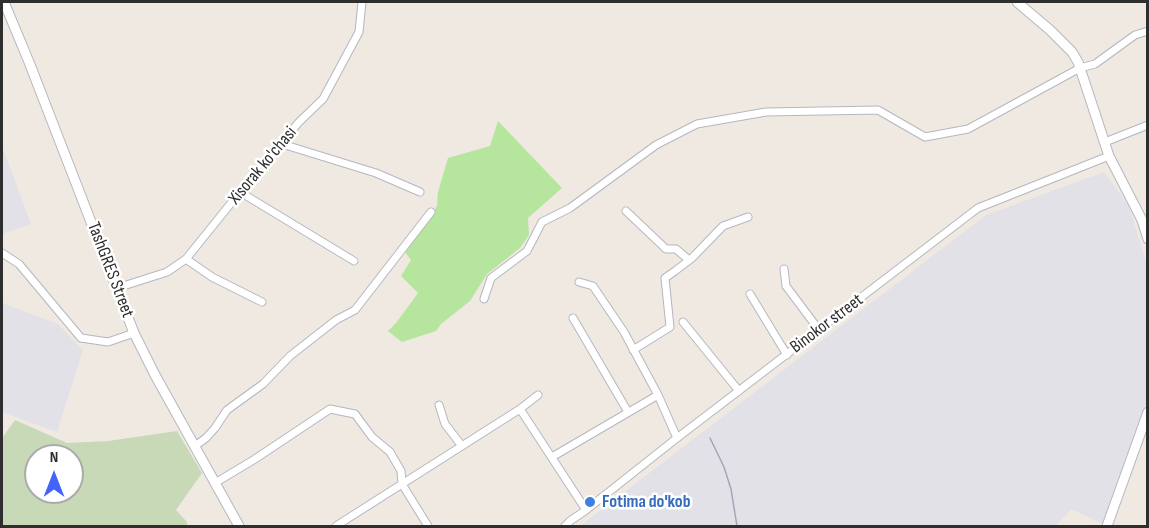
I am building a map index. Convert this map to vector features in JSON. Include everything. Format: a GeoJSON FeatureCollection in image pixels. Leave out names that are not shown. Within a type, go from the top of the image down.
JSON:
{"type":"FeatureCollection","features":[{"type":"Feature","properties":{"kind":"main road","name":"TashGRES Street"},"geometry":{"type":"LineString","coordinates":[[4,2],[134,333],[239,526]]}},
{"type":"Feature","properties":{"kind":"main road"},"geometry":{"type":"LineString","coordinates":[[1017,2],[1050,30],[1075,57],[1109,156],[1145,218],[1148,239]]}},
{"type":"Feature","properties":{"kind":"main road"},"geometry":{"type":"LineString","coordinates":[[1109,526],[1148,412]]}},
{"type":"Feature","properties":{"kind":"main road"},"geometry":{"type":"LineString","coordinates":[[1109,526],[1148,426]]}},
{"type":"Feature","properties":{"kind":"street","name":"Xisorak ko'chasi"},"geometry":{"type":"LineString","coordinates":[[117,288],[167,272],[186,259],[299,122],[323,99],[359,32],[362,2]]}},
{"type":"Feature","properties":{"kind":"street"},"geometry":{"type":"LineString","coordinates":[[484,299],[491,278],[526,251],[542,222],[570,208],[656,145],[697,124],[766,112],[878,110],[925,137],[968,129],[1080,68],[1095,64],[1135,36],[1148,31]]}},
{"type":"Feature","properties":{"kind":"street"},"geometry":{"type":"LineString","coordinates":[[1105,142],[1148,125]]}},
{"type":"Feature","properties":{"kind":"street"},"geometry":{"type":"LineString","coordinates":[[282,144],[376,173],[420,192]]}},
{"type":"Feature","properties":{"kind":"street","name":"Binokor street"},"geometry":{"type":"LineString","coordinates":[[566,526],[677,438],[978,208],[1109,156]]}},
{"type":"Feature","properties":{"kind":"street"},"geometry":{"type":"LineString","coordinates":[[240,192],[354,261]]}},
{"type":"Feature","properties":{"kind":"street"},"geometry":{"type":"LineString","coordinates":[[626,211],[666,249],[676,249],[689,260]]}},
{"type":"Feature","properties":{"kind":"street"},"geometry":{"type":"LineString","coordinates":[[195,446],[211,433],[227,410],[263,384],[290,356],[336,320],[355,310],[431,212]]}},
{"type":"Feature","properties":{"kind":"street"},"geometry":{"type":"LineString","coordinates":[[633,350],[670,327],[664,278],[689,260],[723,226],[748,217]]}},
{"type":"Feature","properties":{"kind":"street"},"geometry":{"type":"LineString","coordinates":[[2,253],[20,264],[81,338],[108,342],[134,333]]}},
{"type":"Feature","properties":{"kind":"street"},"geometry":{"type":"LineString","coordinates":[[186,259],[212,277],[262,302]]}},
{"type":"Feature","properties":{"kind":"street"},"geometry":{"type":"LineString","coordinates":[[784,269],[786,286],[819,330]]}},
{"type":"Feature","properties":{"kind":"street"},"geometry":{"type":"LineString","coordinates":[[579,282],[593,286],[624,332],[677,438]]}},
{"type":"Feature","properties":{"kind":"street"},"geometry":{"type":"LineString","coordinates":[[750,294],[787,355]]}},
{"type":"Feature","properties":{"kind":"street"},"geometry":{"type":"LineString","coordinates":[[573,318],[628,412]]}},
{"type":"Feature","properties":{"kind":"street"},"geometry":{"type":"LineString","coordinates":[[683,322],[739,392]]}},
{"type":"Feature","properties":{"kind":"street"},"geometry":{"type":"LineString","coordinates":[[336,526],[520,409],[538,394]]}},
{"type":"Feature","properties":{"kind":"street"},"geometry":{"type":"LineString","coordinates":[[552,457],[657,395]]}},
{"type":"Feature","properties":{"kind":"street"},"geometry":{"type":"LineString","coordinates":[[439,405],[445,424],[462,446]]}},
{"type":"Feature","properties":{"kind":"street"},"geometry":{"type":"LineString","coordinates":[[215,483],[330,409],[355,414],[372,436],[390,452],[401,471],[402,484],[428,526]]}},
{"type":"Feature","properties":{"kind":"street"},"geometry":{"type":"LineString","coordinates":[[520,409],[586,510]]}},
{"type":"Feature","properties":{"kind":"shaded area"},"geometry":{"type":"Polygon","coordinates":[[[2,146],[31,224],[2,234],[2,146]]]}},
{"type":"Feature","properties":{"kind":"shaded area"},"geometry":{"type":"Polygon","coordinates":[[[1104,172],[1129,206],[1147,265],[1148,398],[1103,524],[1071,509],[1056,526],[580,526],[986,215],[1104,172]]]}},
{"type":"Feature","properties":{"kind":"shaded area"},"geometry":{"type":"Polygon","coordinates":[[[2,303],[58,324],[83,350],[57,432],[2,412],[2,303]]]}},
{"type":"Feature","properties":{"kind":"green space"},"geometry":{"type":"Polygon","coordinates":[[[498,121],[562,188],[528,218],[529,235],[520,248],[487,274],[470,301],[441,324],[436,331],[402,342],[388,331],[418,293],[401,276],[411,260],[405,252],[437,206],[438,192],[448,158],[490,146],[498,121]]]}},
{"type":"Feature","properties":{"kind":"green space"},"geometry":{"type":"Polygon","coordinates":[[[15,420],[67,443],[108,441],[177,431],[202,473],[176,510],[187,522],[187,526],[2,526],[2,438],[15,420]]]}},
{"type":"Feature","properties":{"kind":"railway"},"geometry":{"type":"LineString","coordinates":[[710,438],[724,467],[731,489],[737,526]]}},
{"type":"Feature","properties":{"kind":"place","name":"Fotima do'kob"},"geometry":{"type":"Point","coordinates":[590,502]}}]}
